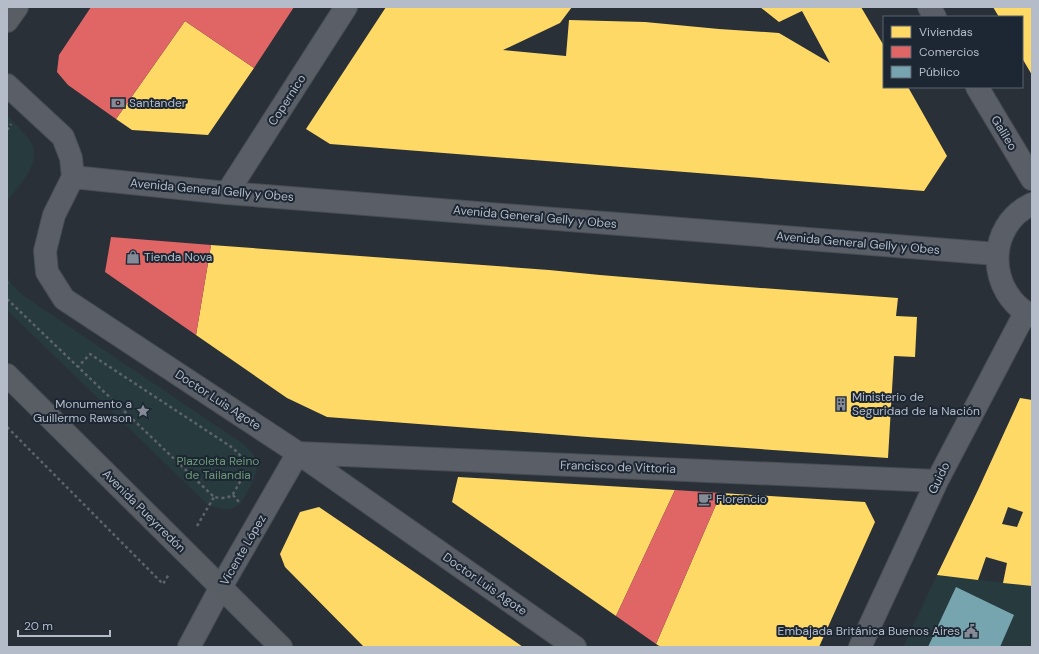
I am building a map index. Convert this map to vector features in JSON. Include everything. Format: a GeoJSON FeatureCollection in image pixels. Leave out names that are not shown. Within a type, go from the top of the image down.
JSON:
{"type":"FeatureCollection","features":[{"type":"Feature","properties":{"kind":"main road"},"geometry":{"type":"LineString","coordinates":[[7,21],[17,7]]}},
{"type":"Feature","properties":{"kind":"main road","name":"Avenida Pueyrredón"},"geometry":{"type":"LineString","coordinates":[[7,375],[281,647]]}},
{"type":"Feature","properties":{"kind":"street","name":"Copernico"},"geometry":{"type":"LineString","coordinates":[[227,193],[346,7]]}},
{"type":"Feature","properties":{"kind":"street"},"geometry":{"type":"LineString","coordinates":[[929,7],[934,16]]}},
{"type":"Feature","properties":{"kind":"street","name":"Doctor Luis Agote"},"geometry":{"type":"LineString","coordinates":[[7,85],[63,137],[71,158],[72,177],[54,215],[45,252],[47,272],[64,299],[298,453],[575,647]]}},
{"type":"Feature","properties":{"kind":"street","name":"Galileo"},"geometry":{"type":"LineString","coordinates":[[978,88],[1032,179]]}},
{"type":"Feature","properties":{"kind":"street","name":"Avenida General Gelly y Obes"},"geometry":{"type":"LineString","coordinates":[[72,177],[227,193],[997,254]]}},
{"type":"Feature","properties":{"kind":"street"},"geometry":{"type":"LineString","coordinates":[[1028,314],[1016,305],[1001,281],[997,268],[997,254],[1002,234],[1013,217],[1024,208],[1032,204]]}},
{"type":"Feature","properties":{"kind":"street","name":"Guido"},"geometry":{"type":"LineString","coordinates":[[860,647],[937,481],[1028,314]]}},
{"type":"Feature","properties":{"kind":"street","name":"Francisco de Vittoria"},"geometry":{"type":"LineString","coordinates":[[298,453],[937,481]]}},
{"type":"Feature","properties":{"kind":"street","name":"Vicente López"},"geometry":{"type":"LineString","coordinates":[[189,647],[221,587],[298,453]]}},
{"type":"Feature","properties":{"kind":"path"},"geometry":{"type":"LineString","coordinates":[[7,299],[78,367],[214,497],[220,498],[232,495],[244,475],[245,468],[239,454],[230,446],[90,354],[78,367]]}},
{"type":"Feature","properties":{"kind":"path"},"geometry":{"type":"LineString","coordinates":[[7,427],[163,584]]}},
{"type":"Feature","properties":{"kind":"green space"},"geometry":{"type":"Polygon","coordinates":[[[7,115],[30,141],[34,149],[34,157],[28,173],[7,201],[7,115]]]}},
{"type":"Feature","properties":{"kind":"green space","name":"Plazoleta Reino de Tailandia"},"geometry":{"type":"Polygon","coordinates":[[[7,276],[13,286],[24,296],[248,448],[256,460],[256,473],[251,486],[241,503],[233,508],[224,509],[206,503],[7,310],[7,276]]]}},
{"type":"Feature","properties":{"kind":"green space"},"geometry":{"type":"Polygon","coordinates":[[[937,575],[1032,586],[1032,647],[903,647],[937,575]]]}},
{"type":"Feature","properties":{"kind":"building: Viviendas"},"geometry":{"type":"Polygon","coordinates":[[[386,7],[572,7],[560,23],[503,50],[566,56],[569,20],[645,22],[779,33],[830,63],[802,11],[779,22],[760,7],[861,7],[883,44],[883,88],[909,88],[947,156],[924,191],[330,144],[306,129],[386,7]]]}},
{"type":"Feature","properties":{"kind":"building: Viviendas"},"geometry":{"type":"Polygon","coordinates":[[[993,7],[1032,7],[1032,75],[1023,60],[1023,16],[998,16],[993,7]]]}},
{"type":"Feature","properties":{"kind":"building: Viviendas"},"geometry":{"type":"Polygon","coordinates":[[[185,21],[254,68],[208,135],[132,130],[116,119],[185,21]]]}},
{"type":"Feature","properties":{"kind":"building: Viviendas"},"geometry":{"type":"Polygon","coordinates":[[[211,245],[898,298],[896,316],[917,317],[915,357],[894,356],[888,458],[327,417],[287,398],[196,335],[211,245]]]}},
{"type":"Feature","properties":{"kind":"building: Viviendas"},"geometry":{"type":"Polygon","coordinates":[[[1020,398],[1032,400],[1032,586],[1003,583],[1007,563],[986,557],[978,580],[937,575],[1020,398]],[[1008,507],[1002,524],[1017,527],[1023,512],[1008,507]]]}},
{"type":"Feature","properties":{"kind":"building: Viviendas"},"geometry":{"type":"Polygon","coordinates":[[[458,477],[675,490],[616,616],[452,502],[458,477]]]}},
{"type":"Feature","properties":{"kind":"building: Viviendas"},"geometry":{"type":"Polygon","coordinates":[[[721,493],[865,502],[875,522],[819,647],[661,647],[656,644],[721,493]]]}},
{"type":"Feature","properties":{"kind":"building: Viviendas"},"geometry":{"type":"Polygon","coordinates":[[[319,507],[523,647],[364,647],[285,567],[280,554],[300,512],[319,507]]]}},
{"type":"Feature","properties":{"kind":"building: Comercios"},"geometry":{"type":"Polygon","coordinates":[[[91,7],[294,7],[254,68],[185,21],[116,119],[68,85],[57,72],[59,55],[91,7]]]}},
{"type":"Feature","properties":{"kind":"building: Comercios"},"geometry":{"type":"Polygon","coordinates":[[[111,237],[211,245],[196,335],[105,272],[111,237]]]}},
{"type":"Feature","properties":{"kind":"building: Comercios"},"geometry":{"type":"Polygon","coordinates":[[[675,490],[721,493],[656,644],[616,616],[675,490]]]}},
{"type":"Feature","properties":{"kind":"building: Público","name":"Embajada Británica Buenos Aires"},"geometry":{"type":"Polygon","coordinates":[[[956,587],[1014,615],[1000,647],[928,647],[956,587]]]}},
{"type":"Feature","properties":{"kind":"place","name":"Santander"},"geometry":{"type":"Point","coordinates":[118,103]}},
{"type":"Feature","properties":{"kind":"place","name":"Tienda Nova"},"geometry":{"type":"Point","coordinates":[133,257]}},
{"type":"Feature","properties":{"kind":"place","name":"Ministerio de Seguridad de la Nación"},"geometry":{"type":"Point","coordinates":[841,404]}},
{"type":"Feature","properties":{"kind":"place","name":"Monumento a Guillermo Rawson"},"geometry":{"type":"Point","coordinates":[143,411]}},
{"type":"Feature","properties":{"kind":"place","name":"Florencio"},"geometry":{"type":"Point","coordinates":[705,499]}},
{"type":"Feature","properties":{"kind":"place","name":"Embajada Británica Buenos Aires"},"geometry":{"type":"Point","coordinates":[971,631]}}]}
